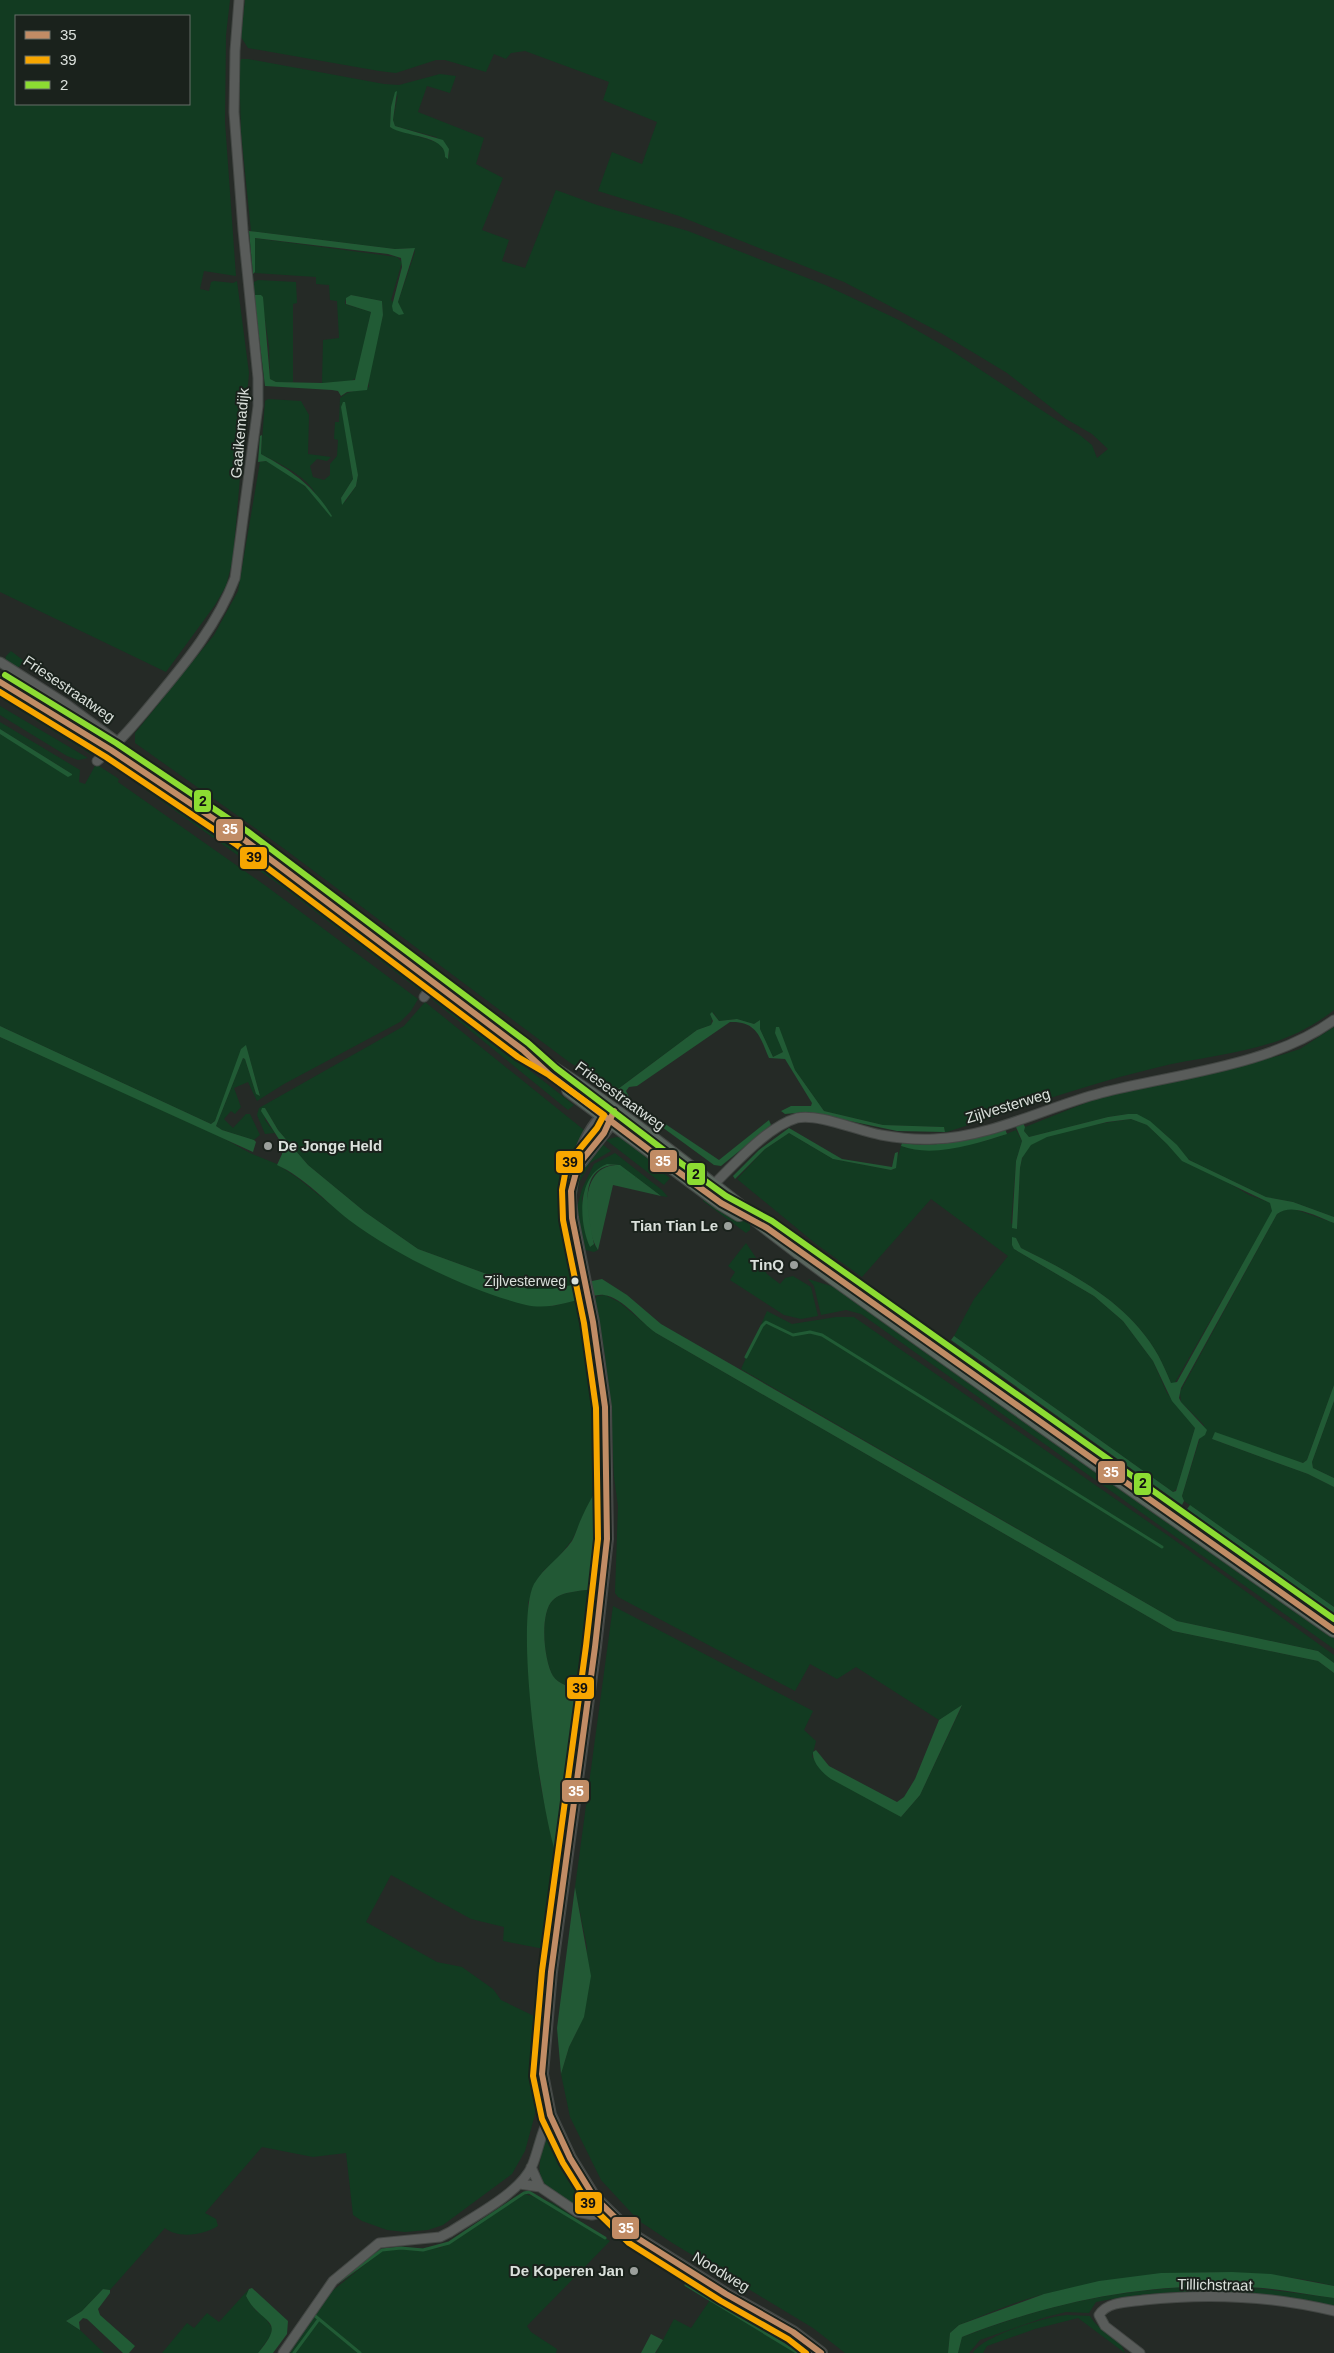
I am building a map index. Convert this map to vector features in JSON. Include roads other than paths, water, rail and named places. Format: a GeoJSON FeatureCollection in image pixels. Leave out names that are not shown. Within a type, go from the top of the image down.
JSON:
{"type":"FeatureCollection","features":[{"type":"Feature","properties":{"kind":"main road","name":"Friesestraatweg"},"geometry":{"type":"LineString","coordinates":[[0,682],[115,746],[242,838],[523,1050],[554,1068],[609,1116],[709,1189],[767,1228],[1334,1630]]}},
{"type":"Feature","properties":{"kind":"main road"},"geometry":{"type":"LineString","coordinates":[[608,2212],[594,2197],[570,2158],[550,2115],[542,2074],[551,1972],[595,1647],[607,1539],[605,1407],[600,1365],[570,1203],[573,1181],[586,1140],[609,1116]]}},
{"type":"Feature","properties":{"kind":"main road","name":"Noodweg"},"geometry":{"type":"LineString","coordinates":[[608,2212],[634,2236],[726,2294],[792,2332],[821,2353]]}},
{"type":"Feature","properties":{"kind":"street","name":"Gaaikemadijk"},"geometry":{"type":"LineString","coordinates":[[97,761],[115,746],[180,670],[213,625],[226,602],[235,578],[256,434],[258,378],[243,230],[234,112],[235,51],[239,0]]}},
{"type":"Feature","properties":{"kind":"street","name":"Friesestraatweg"},"geometry":{"type":"LineString","coordinates":[[0,662],[66,704],[115,746]]}},
{"type":"Feature","properties":{"kind":"street"},"geometry":{"type":"LineString","coordinates":[[424,998],[434,983]]}},
{"type":"Feature","properties":{"kind":"street","name":"Zijlvesterweg"},"geometry":{"type":"LineString","coordinates":[[709,1189],[762,1140],[783,1124],[800,1118],[816,1118],[882,1135],[914,1139],[950,1138],[1011,1122],[1100,1093],[1255,1057],[1295,1043],[1334,1020]]}},
{"type":"Feature","properties":{"kind":"street"},"geometry":{"type":"LineString","coordinates":[[282,2353],[333,2281],[379,2244],[440,2237],[520,2184],[531,2167],[542,2130],[550,2115]]}},
{"type":"Feature","properties":{"kind":"street"},"geometry":{"type":"LineString","coordinates":[[531,2167],[540,2187]]}},
{"type":"Feature","properties":{"kind":"street"},"geometry":{"type":"LineString","coordinates":[[520,2184],[540,2187],[577,2212],[592,2215],[608,2212]]}},
{"type":"Feature","properties":{"kind":"street","name":"Tillichstraat"},"geometry":{"type":"LineString","coordinates":[[1140,2353],[1105,2326],[1099,2315],[1106,2307],[1126,2302],[1170,2297],[1204,2296],[1275,2300],[1334,2311]]}},
{"type":"Feature","properties":{"kind":"waterway"},"geometry":{"type":"LineString","coordinates":[[746,1357],[766,1322],[793,1335],[810,1332],[822,1335],[1162,1547]]}},
{"type":"Feature","properties":{"kind":"waterway"},"geometry":{"type":"LineString","coordinates":[[338,2282],[382,2250],[401,2248],[423,2250],[449,2243],[524,2193],[529,2192],[605,2238]]}},
{"type":"Feature","properties":{"kind":"waterway"},"geometry":{"type":"LineString","coordinates":[[686,2285],[798,2353]]}},
{"type":"Feature","properties":{"kind":"waterway"},"geometry":{"type":"LineString","coordinates":[[315,2313],[314,2315],[360,2353]]}},
{"type":"Feature","properties":{"kind":"waterway"},"geometry":{"type":"LineString","coordinates":[[294,2353],[319,2319]]}},
{"type":"Feature","properties":{"kind":"place","name":"De Jonge Held"},"geometry":{"type":"Point","coordinates":[268,1146]}},
{"type":"Feature","properties":{"kind":"place","name":"Tian Tian Le"},"geometry":{"type":"Point","coordinates":[728,1226]}},
{"type":"Feature","properties":{"kind":"place","name":"TinQ"},"geometry":{"type":"Point","coordinates":[794,1265]}},
{"type":"Feature","properties":{"kind":"place","name":"Zijlvesterweg"},"geometry":{"type":"Point","coordinates":[575,1281]}},
{"type":"Feature","properties":{"kind":"place","name":"De Koperen Jan"},"geometry":{"type":"Point","coordinates":[634,2271]}}]}
